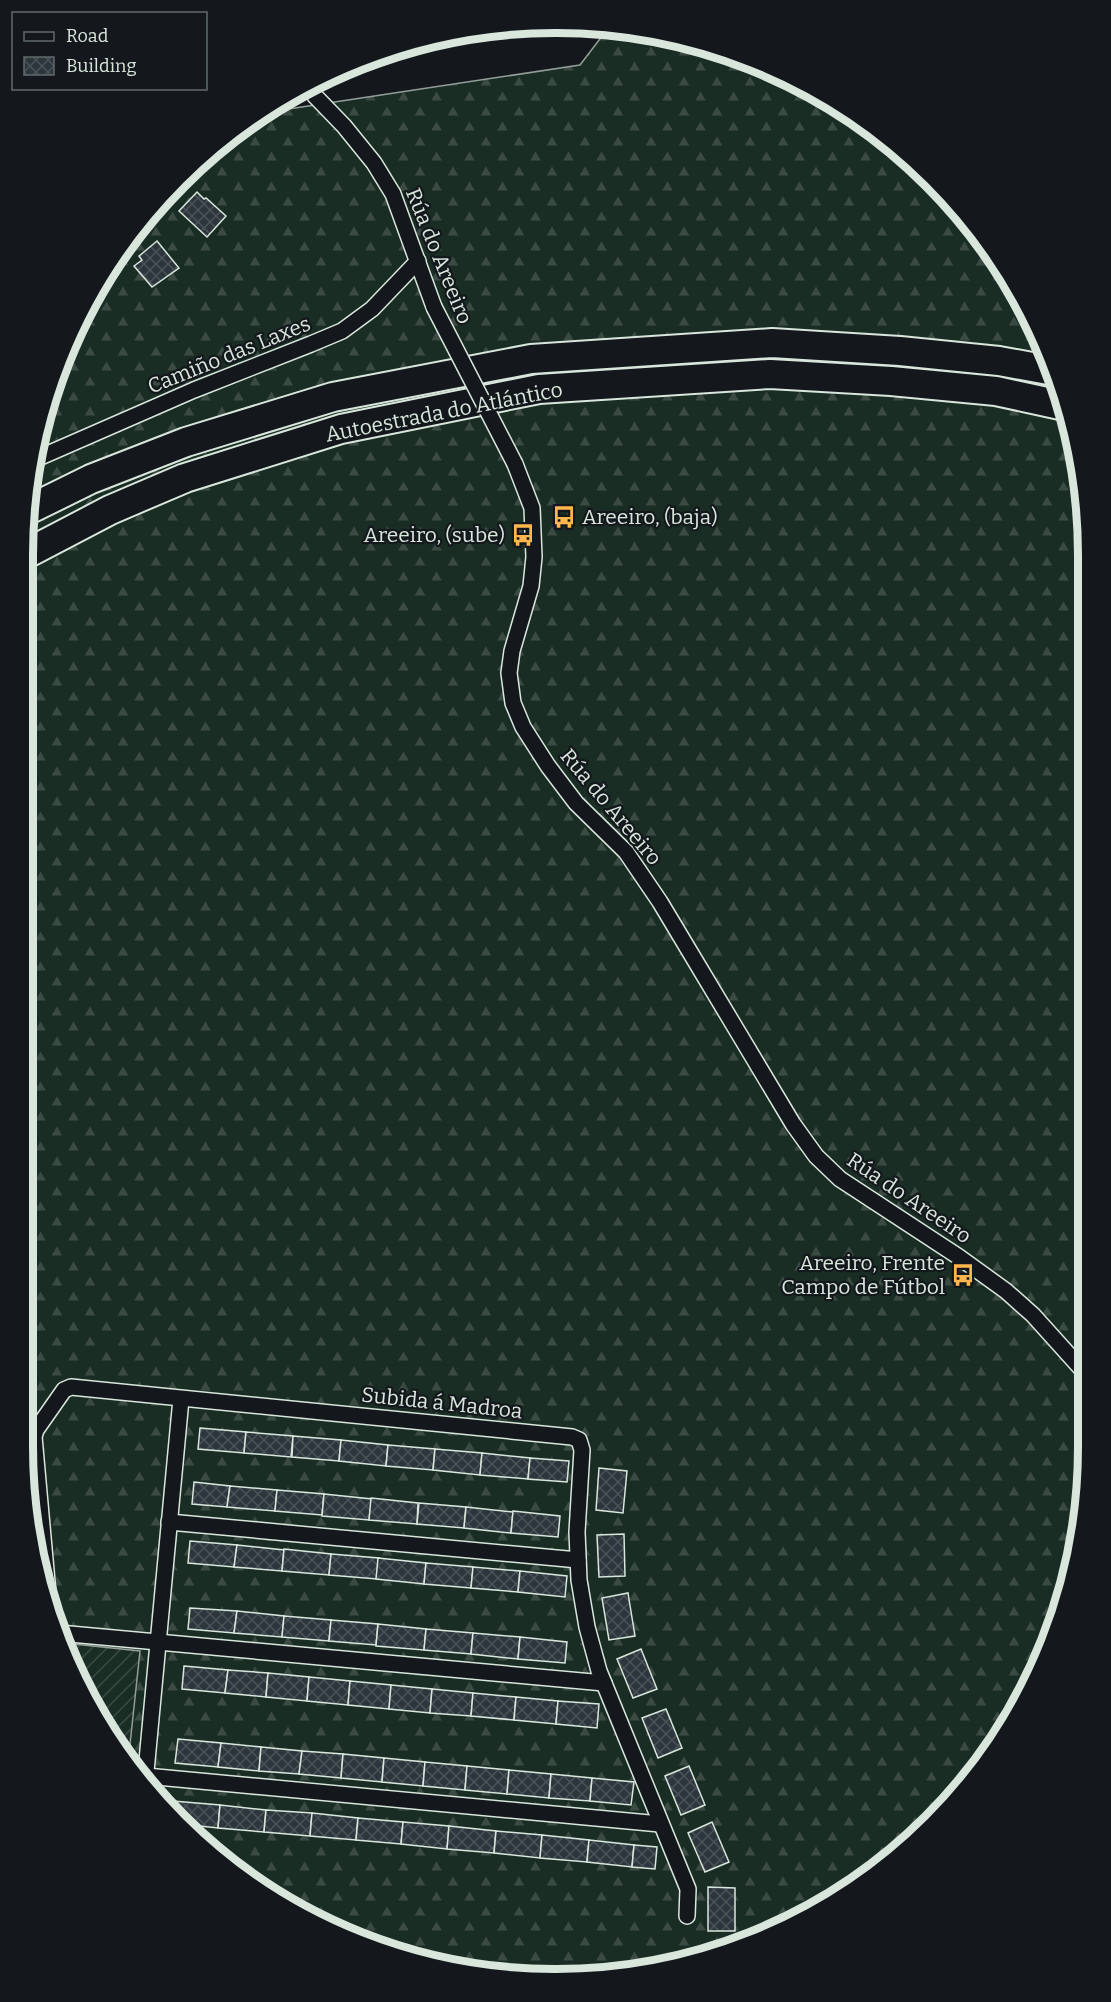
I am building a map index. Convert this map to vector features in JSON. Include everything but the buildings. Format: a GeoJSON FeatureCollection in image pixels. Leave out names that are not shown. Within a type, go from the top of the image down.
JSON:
{"type":"FeatureCollection","features":[{"type":"Feature","properties":{"kind":"highway","name":"Autoestrada do Atlántico"},"geometry":{"type":"LineString","coordinates":[[35,507],[92,479],[186,442],[333,397],[531,359],[772,343],[900,351],[999,361],[1043,369]]}},
{"type":"Feature","properties":{"kind":"highway","name":"Autoestrada do Atlántico"},"geometry":{"type":"LineString","coordinates":[[33,550],[110,510],[186,478],[341,429],[539,389],[770,374],[891,381],[996,391],[1055,404]]}},
{"type":"Feature","properties":{"kind":"street","name":"Rúa do Areeiro"},"geometry":{"type":"LineString","coordinates":[[313,93],[374,163],[393,195],[434,307],[515,464],[532,508],[534,557],[531,586],[512,651],[509,673],[513,704],[523,727],[548,766],[576,803],[626,852],[660,902],[793,1124],[816,1156],[840,1179],[1006,1290],[1033,1315],[1078,1365]]}},
{"type":"Feature","properties":{"kind":"street","name":"Camiño das Laxes"},"geometry":{"type":"LineString","coordinates":[[43,456],[194,390],[342,331],[372,309],[418,261]]}},
{"type":"Feature","properties":{"kind":"street","name":"Subida á Madroa"},"geometry":{"type":"LineString","coordinates":[[45,1555],[34,1437],[36,1430],[64,1390],[71,1388],[572,1437],[579,1440],[582,1450],[577,1532],[578,1560],[587,1628],[604,1683],[688,1890],[687,1916]]}},
{"type":"Feature","properties":{"kind":"street"},"geometry":{"type":"LineString","coordinates":[[146,1771],[181,1399]]}},
{"type":"Feature","properties":{"kind":"street"},"geometry":{"type":"LineString","coordinates":[[169,1522],[578,1560]]}},
{"type":"Feature","properties":{"kind":"street"},"geometry":{"type":"LineString","coordinates":[[68,1633],[604,1683]]}},
{"type":"Feature","properties":{"kind":"street"},"geometry":{"type":"LineString","coordinates":[[153,1780],[660,1824]]}},
{"type":"Feature","properties":{"kind":"green space"},"geometry":{"type":"Polygon","coordinates":[[[603,35],[657,43],[691,51],[755,73],[787,87],[846,121],[874,141],[925,186],[970,237],[1008,294],[1024,324],[1050,388],[1060,420],[1074,487],[1078,556],[1078,1447],[1074,1515],[1068,1548],[1060,1582],[1038,1646],[1024,1678],[990,1737],[970,1765],[925,1816],[874,1861],[846,1881],[787,1915],[755,1929],[691,1951],[657,1959],[624,1965],[556,1969],[487,1965],[420,1951],[388,1941],[324,1915],[265,1881],[237,1861],[186,1816],[141,1765],[121,1737],[87,1678],[61,1614],[51,1582],[37,1515],[33,1447],[33,556],[37,487],[43,454],[61,388],[87,324],[121,265],[141,237],[186,186],[211,163],[237,141],[283,110],[580,65],[603,35]]]}},
{"type":"Feature","properties":{"kind":"green space"},"geometry":{"type":"Polygon","coordinates":[[[72,1644],[140,1651],[130,1749],[103,1708],[72,1644]]]}},
{"type":"Feature","properties":{"kind":"place","name":"Areeiro, (baja)"},"geometry":{"type":"Point","coordinates":[564,517]}},
{"type":"Feature","properties":{"kind":"place","name":"Areeiro, (sube)"},"geometry":{"type":"Point","coordinates":[523,535]}},
{"type":"Feature","properties":{"kind":"place","name":"Areeiro, Frente Campo de Fútbol"},"geometry":{"type":"Point","coordinates":[963,1275]}}]}
